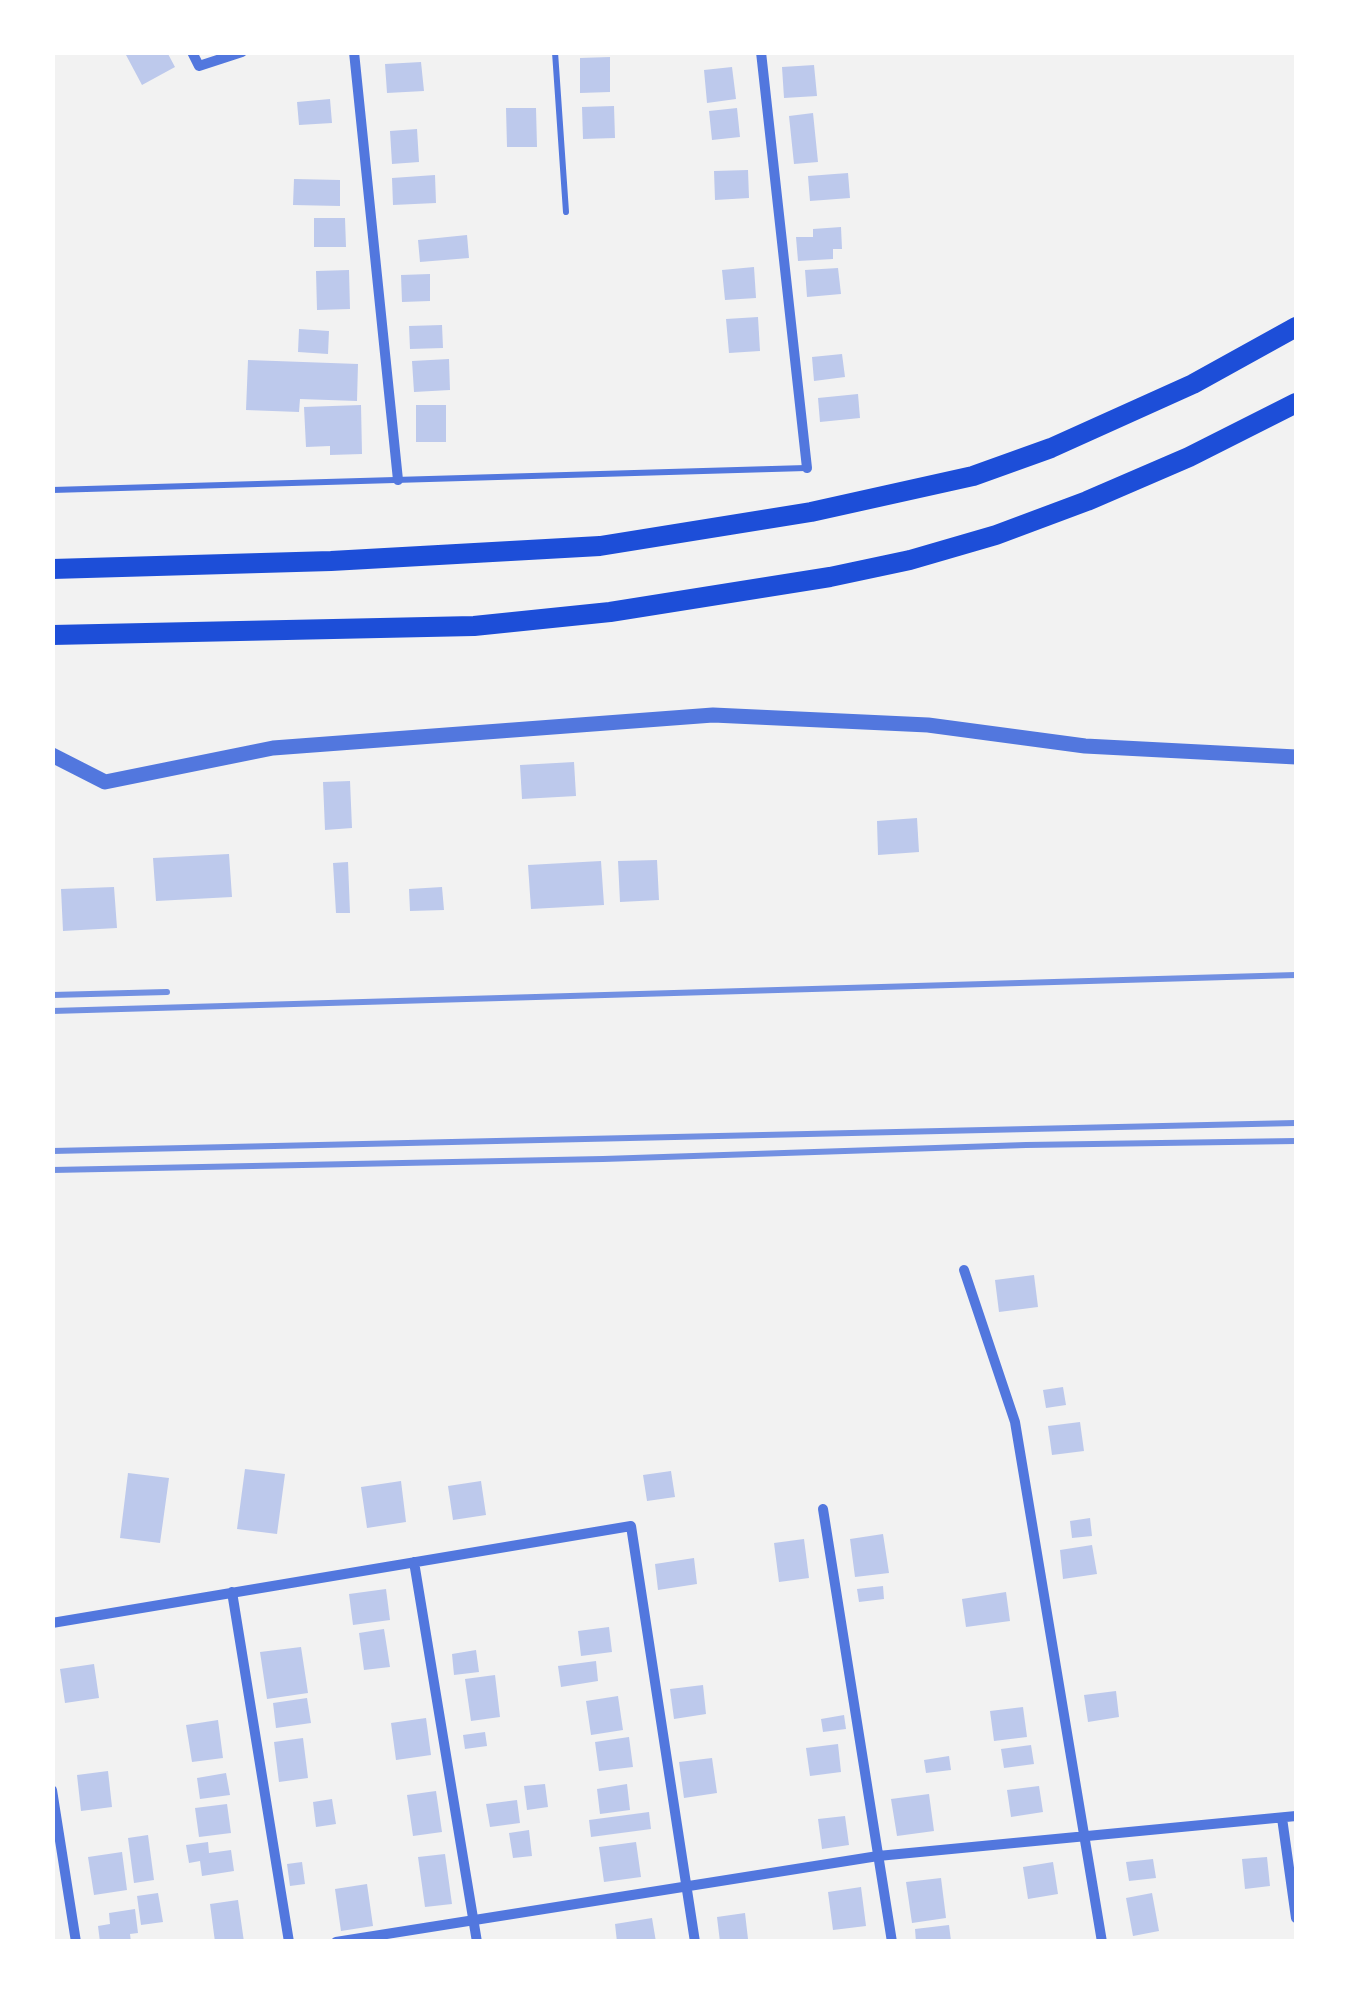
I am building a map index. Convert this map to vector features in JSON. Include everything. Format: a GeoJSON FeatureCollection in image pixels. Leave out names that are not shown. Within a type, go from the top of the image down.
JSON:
{"type":"FeatureCollection","features":[{"type":"Feature","properties":{"kind":"main road"},"geometry":{"type":"LineString","coordinates":[[52,569],[331,561],[600,546],[694,534],[910,493],[1051,448],[1193,384],[1296,327]]}},
{"type":"Feature","properties":{"kind":"main road"},"geometry":{"type":"LineString","coordinates":[[52,635],[474,626],[610,612],[830,577],[910,560],[996,535],[1189,457],[1296,403]]}},
{"type":"Feature","properties":{"kind":"street"},"geometry":{"type":"LineString","coordinates":[[192,52],[198,66],[242,52]]}},
{"type":"Feature","properties":{"kind":"street"},"geometry":{"type":"LineString","coordinates":[[354,52],[398,480]]}},
{"type":"Feature","properties":{"kind":"street"},"geometry":{"type":"LineString","coordinates":[[761,52],[806,468]]}},
{"type":"Feature","properties":{"kind":"street"},"geometry":{"type":"LineString","coordinates":[[52,755],[105,782],[273,748],[712,715],[928,725],[1084,746],[1296,757]]}},
{"type":"Feature","properties":{"kind":"street"},"geometry":{"type":"LineString","coordinates":[[964,1270],[1015,1422],[1102,1942]]}},
{"type":"Feature","properties":{"kind":"street"},"geometry":{"type":"LineString","coordinates":[[823,1509],[892,1942]]}},
{"type":"Feature","properties":{"kind":"street"},"geometry":{"type":"LineString","coordinates":[[52,1622],[631,1526],[695,1942]]}},
{"type":"Feature","properties":{"kind":"street"},"geometry":{"type":"LineString","coordinates":[[414,1562],[478,1942]]}},
{"type":"Feature","properties":{"kind":"street"},"geometry":{"type":"LineString","coordinates":[[232,1592],[289,1942]]}},
{"type":"Feature","properties":{"kind":"street"},"geometry":{"type":"LineString","coordinates":[[52,1790],[76,1942]]}},
{"type":"Feature","properties":{"kind":"street"},"geometry":{"type":"LineString","coordinates":[[336,1942],[878,1856],[1296,1816]]}},
{"type":"Feature","properties":{"kind":"street"},"geometry":{"type":"LineString","coordinates":[[1282,1818],[1296,1918]]}},
{"type":"Feature","properties":{"kind":"lane"},"geometry":{"type":"LineString","coordinates":[[555,52],[566,212]]}},
{"type":"Feature","properties":{"kind":"lane"},"geometry":{"type":"LineString","coordinates":[[52,490],[806,468]]}},
{"type":"Feature","properties":{"kind":"building"},"geometry":{"type":"Polygon","coordinates":[[[167,52],[175,67],[142,85],[126,55],[167,52]]]}},
{"type":"Feature","properties":{"kind":"building"},"geometry":{"type":"Polygon","coordinates":[[[610,57],[610,92],[580,93],[580,58],[610,57]]]}},
{"type":"Feature","properties":{"kind":"building"},"geometry":{"type":"Polygon","coordinates":[[[421,62],[424,91],[387,93],[385,64],[421,62]]]}},
{"type":"Feature","properties":{"kind":"building"},"geometry":{"type":"Polygon","coordinates":[[[814,65],[817,96],[784,98],[782,67],[814,65]]]}},
{"type":"Feature","properties":{"kind":"building"},"geometry":{"type":"Polygon","coordinates":[[[732,67],[736,99],[707,103],[704,70],[732,67]]]}},
{"type":"Feature","properties":{"kind":"building"},"geometry":{"type":"Polygon","coordinates":[[[330,99],[332,123],[299,125],[297,102],[330,99]]]}},
{"type":"Feature","properties":{"kind":"building"},"geometry":{"type":"Polygon","coordinates":[[[614,106],[615,138],[583,139],[582,107],[614,106]]]}},
{"type":"Feature","properties":{"kind":"building"},"geometry":{"type":"Polygon","coordinates":[[[506,108],[536,108],[537,147],[507,147],[506,108]]]}},
{"type":"Feature","properties":{"kind":"building"},"geometry":{"type":"Polygon","coordinates":[[[737,108],[740,137],[712,140],[709,111],[737,108]]]}},
{"type":"Feature","properties":{"kind":"building"},"geometry":{"type":"Polygon","coordinates":[[[813,113],[818,162],[794,164],[789,116],[813,113]]]}},
{"type":"Feature","properties":{"kind":"building"},"geometry":{"type":"Polygon","coordinates":[[[417,129],[419,162],[392,164],[390,131],[417,129]]]}},
{"type":"Feature","properties":{"kind":"building"},"geometry":{"type":"Polygon","coordinates":[[[748,170],[749,198],[715,200],[714,171],[748,170]]]}},
{"type":"Feature","properties":{"kind":"building"},"geometry":{"type":"Polygon","coordinates":[[[848,173],[850,198],[810,201],[808,176],[848,173]]]}},
{"type":"Feature","properties":{"kind":"building"},"geometry":{"type":"Polygon","coordinates":[[[435,175],[436,203],[393,205],[392,178],[435,175]]]}},
{"type":"Feature","properties":{"kind":"building"},"geometry":{"type":"Polygon","coordinates":[[[294,179],[340,180],[340,206],[293,205],[294,179]]]}},
{"type":"Feature","properties":{"kind":"building"},"geometry":{"type":"Polygon","coordinates":[[[314,218],[345,218],[346,247],[314,247],[314,218]]]}},
{"type":"Feature","properties":{"kind":"building"},"geometry":{"type":"Polygon","coordinates":[[[841,227],[842,249],[833,249],[833,259],[798,261],[796,237],[813,237],[813,229],[841,227]]]}},
{"type":"Feature","properties":{"kind":"building"},"geometry":{"type":"Polygon","coordinates":[[[467,235],[469,258],[420,262],[418,240],[467,235]]]}},
{"type":"Feature","properties":{"kind":"building"},"geometry":{"type":"Polygon","coordinates":[[[754,267],[756,298],[725,300],[722,270],[754,267]]]}},
{"type":"Feature","properties":{"kind":"building"},"geometry":{"type":"Polygon","coordinates":[[[838,268],[841,294],[807,297],[805,270],[838,268]]]}},
{"type":"Feature","properties":{"kind":"building"},"geometry":{"type":"Polygon","coordinates":[[[349,270],[350,309],[317,310],[316,271],[349,270]]]}},
{"type":"Feature","properties":{"kind":"building"},"geometry":{"type":"Polygon","coordinates":[[[430,274],[430,301],[402,302],[401,275],[430,274]]]}},
{"type":"Feature","properties":{"kind":"building"},"geometry":{"type":"Polygon","coordinates":[[[758,317],[760,351],[729,353],[726,319],[758,317]]]}},
{"type":"Feature","properties":{"kind":"building"},"geometry":{"type":"Polygon","coordinates":[[[442,325],[443,348],[410,349],[409,326],[442,325]]]}},
{"type":"Feature","properties":{"kind":"building"},"geometry":{"type":"Polygon","coordinates":[[[299,329],[329,331],[328,354],[298,352],[299,329]]]}},
{"type":"Feature","properties":{"kind":"building"},"geometry":{"type":"Polygon","coordinates":[[[842,354],[845,377],[814,381],[812,357],[842,354]]]}},
{"type":"Feature","properties":{"kind":"building"},"geometry":{"type":"Polygon","coordinates":[[[449,359],[450,390],[414,392],[412,361],[449,359]]]}},
{"type":"Feature","properties":{"kind":"building"},"geometry":{"type":"Polygon","coordinates":[[[248,360],[358,364],[357,401],[300,399],[299,412],[246,410],[248,360]]]}},
{"type":"Feature","properties":{"kind":"building"},"geometry":{"type":"Polygon","coordinates":[[[858,394],[860,418],[820,422],[818,398],[858,394]]]}},
{"type":"Feature","properties":{"kind":"building"},"geometry":{"type":"Polygon","coordinates":[[[361,405],[362,454],[330,455],[330,446],[306,447],[304,407],[361,405]]]}},
{"type":"Feature","properties":{"kind":"building"},"geometry":{"type":"Polygon","coordinates":[[[416,405],[446,405],[446,442],[416,442],[416,405]]]}},
{"type":"Feature","properties":{"kind":"building"},"geometry":{"type":"Polygon","coordinates":[[[574,762],[576,796],[522,799],[520,765],[574,762]]]}},
{"type":"Feature","properties":{"kind":"building"},"geometry":{"type":"Polygon","coordinates":[[[350,781],[352,828],[325,830],[323,782],[350,781]]]}},
{"type":"Feature","properties":{"kind":"building"},"geometry":{"type":"Polygon","coordinates":[[[917,818],[919,852],[878,855],[877,821],[917,818]]]}},
{"type":"Feature","properties":{"kind":"building"},"geometry":{"type":"Polygon","coordinates":[[[229,854],[232,897],[156,901],[153,858],[229,854]]]}},
{"type":"Feature","properties":{"kind":"building"},"geometry":{"type":"Polygon","coordinates":[[[657,860],[659,900],[620,902],[618,861],[657,860]]]}},
{"type":"Feature","properties":{"kind":"building"},"geometry":{"type":"Polygon","coordinates":[[[601,861],[604,905],[531,909],[528,865],[601,861]]]}},
{"type":"Feature","properties":{"kind":"building"},"geometry":{"type":"Polygon","coordinates":[[[348,862],[350,913],[336,913],[333,863],[348,862]]]}},
{"type":"Feature","properties":{"kind":"building"},"geometry":{"type":"Polygon","coordinates":[[[114,887],[117,928],[63,931],[61,889],[114,887]]]}},
{"type":"Feature","properties":{"kind":"building"},"geometry":{"type":"Polygon","coordinates":[[[442,887],[444,910],[410,911],[409,889],[442,887]]]}},
{"type":"Feature","properties":{"kind":"building"},"geometry":{"type":"Polygon","coordinates":[[[1034,1275],[1038,1307],[999,1312],[995,1280],[1034,1275]]]}},
{"type":"Feature","properties":{"kind":"building"},"geometry":{"type":"Polygon","coordinates":[[[1063,1387],[1066,1405],[1046,1408],[1043,1390],[1063,1387]]]}},
{"type":"Feature","properties":{"kind":"building"},"geometry":{"type":"Polygon","coordinates":[[[1080,1422],[1084,1451],[1052,1455],[1048,1426],[1080,1422]]]}},
{"type":"Feature","properties":{"kind":"building"},"geometry":{"type":"Polygon","coordinates":[[[245,1469],[285,1474],[277,1534],[237,1529],[245,1469]]]}},
{"type":"Feature","properties":{"kind":"building"},"geometry":{"type":"Polygon","coordinates":[[[671,1471],[675,1497],[647,1501],[643,1475],[671,1471]]]}},
{"type":"Feature","properties":{"kind":"building"},"geometry":{"type":"Polygon","coordinates":[[[128,1473],[169,1478],[160,1543],[120,1538],[128,1473]]]}},
{"type":"Feature","properties":{"kind":"building"},"geometry":{"type":"Polygon","coordinates":[[[401,1481],[406,1522],[367,1528],[361,1487],[401,1481]]]}},
{"type":"Feature","properties":{"kind":"building"},"geometry":{"type":"Polygon","coordinates":[[[481,1481],[486,1515],[453,1520],[448,1486],[481,1481]]]}},
{"type":"Feature","properties":{"kind":"building"},"geometry":{"type":"Polygon","coordinates":[[[1090,1518],[1092,1536],[1072,1538],[1070,1521],[1090,1518]]]}},
{"type":"Feature","properties":{"kind":"building"},"geometry":{"type":"Polygon","coordinates":[[[883,1534],[889,1573],[855,1577],[850,1539],[883,1534]]]}},
{"type":"Feature","properties":{"kind":"building"},"geometry":{"type":"Polygon","coordinates":[[[804,1539],[809,1578],[779,1582],[774,1543],[804,1539]]]}},
{"type":"Feature","properties":{"kind":"building"},"geometry":{"type":"Polygon","coordinates":[[[1092,1545],[1097,1574],[1063,1579],[1060,1550],[1092,1545]]]}},
{"type":"Feature","properties":{"kind":"building"},"geometry":{"type":"Polygon","coordinates":[[[694,1558],[697,1584],[658,1590],[655,1564],[694,1558]]]}},
{"type":"Feature","properties":{"kind":"building"},"geometry":{"type":"Polygon","coordinates":[[[883,1586],[884,1599],[859,1602],[857,1589],[883,1586]]]}},
{"type":"Feature","properties":{"kind":"building"},"geometry":{"type":"Polygon","coordinates":[[[386,1589],[390,1620],[353,1625],[349,1594],[386,1589]]]}},
{"type":"Feature","properties":{"kind":"building"},"geometry":{"type":"Polygon","coordinates":[[[1006,1592],[1010,1621],[966,1627],[962,1599],[1006,1592]]]}},
{"type":"Feature","properties":{"kind":"building"},"geometry":{"type":"Polygon","coordinates":[[[609,1627],[612,1652],[581,1656],[578,1631],[609,1627]]]}},
{"type":"Feature","properties":{"kind":"building"},"geometry":{"type":"Polygon","coordinates":[[[384,1629],[390,1667],[364,1670],[359,1633],[384,1629]]]}},
{"type":"Feature","properties":{"kind":"building"},"geometry":{"type":"Polygon","coordinates":[[[301,1647],[308,1693],[267,1699],[260,1652],[301,1647]]]}},
{"type":"Feature","properties":{"kind":"building"},"geometry":{"type":"Polygon","coordinates":[[[476,1650],[479,1672],[454,1675],[452,1654],[476,1650]]]}},
{"type":"Feature","properties":{"kind":"building"},"geometry":{"type":"Polygon","coordinates":[[[596,1661],[598,1681],[561,1687],[558,1666],[596,1661]]]}},
{"type":"Feature","properties":{"kind":"building"},"geometry":{"type":"Polygon","coordinates":[[[94,1664],[99,1698],[65,1703],[60,1669],[94,1664]]]}},
{"type":"Feature","properties":{"kind":"building"},"geometry":{"type":"Polygon","coordinates":[[[495,1675],[500,1717],[471,1721],[465,1679],[495,1675]]]}},
{"type":"Feature","properties":{"kind":"building"},"geometry":{"type":"Polygon","coordinates":[[[703,1685],[706,1714],[674,1719],[670,1689],[703,1685]]]}},
{"type":"Feature","properties":{"kind":"building"},"geometry":{"type":"Polygon","coordinates":[[[1116,1691],[1119,1717],[1088,1722],[1084,1695],[1116,1691]]]}},
{"type":"Feature","properties":{"kind":"building"},"geometry":{"type":"Polygon","coordinates":[[[618,1696],[623,1730],[591,1735],[586,1701],[618,1696]]]}},
{"type":"Feature","properties":{"kind":"building"},"geometry":{"type":"Polygon","coordinates":[[[307,1698],[311,1723],[276,1728],[273,1703],[307,1698]]]}},
{"type":"Feature","properties":{"kind":"building"},"geometry":{"type":"Polygon","coordinates":[[[1023,1707],[1027,1737],[994,1741],[990,1711],[1023,1707]]]}},
{"type":"Feature","properties":{"kind":"building"},"geometry":{"type":"Polygon","coordinates":[[[844,1715],[846,1729],[823,1732],[821,1719],[844,1715]]]}},
{"type":"Feature","properties":{"kind":"building"},"geometry":{"type":"Polygon","coordinates":[[[426,1718],[431,1755],[396,1760],[391,1723],[426,1718]]]}},
{"type":"Feature","properties":{"kind":"building"},"geometry":{"type":"Polygon","coordinates":[[[218,1720],[223,1758],[192,1762],[186,1725],[218,1720]]]}},
{"type":"Feature","properties":{"kind":"building"},"geometry":{"type":"Polygon","coordinates":[[[485,1732],[487,1746],[465,1749],[463,1735],[485,1732]]]}},
{"type":"Feature","properties":{"kind":"building"},"geometry":{"type":"Polygon","coordinates":[[[629,1737],[633,1767],[599,1771],[595,1742],[629,1737]]]}},
{"type":"Feature","properties":{"kind":"building"},"geometry":{"type":"Polygon","coordinates":[[[303,1738],[308,1778],[279,1782],[274,1742],[303,1738]]]}},
{"type":"Feature","properties":{"kind":"building"},"geometry":{"type":"Polygon","coordinates":[[[838,1744],[841,1772],[810,1776],[806,1748],[838,1744]]]}},
{"type":"Feature","properties":{"kind":"building"},"geometry":{"type":"Polygon","coordinates":[[[1031,1745],[1034,1764],[1004,1768],[1001,1749],[1031,1745]]]}},
{"type":"Feature","properties":{"kind":"building"},"geometry":{"type":"Polygon","coordinates":[[[949,1756],[951,1770],[926,1773],[924,1760],[949,1756]]]}},
{"type":"Feature","properties":{"kind":"building"},"geometry":{"type":"Polygon","coordinates":[[[712,1758],[717,1793],[684,1798],[679,1762],[712,1758]]]}},
{"type":"Feature","properties":{"kind":"building"},"geometry":{"type":"Polygon","coordinates":[[[108,1771],[112,1807],[81,1811],[77,1775],[108,1771]]]}},
{"type":"Feature","properties":{"kind":"building"},"geometry":{"type":"Polygon","coordinates":[[[226,1773],[230,1795],[200,1799],[197,1778],[226,1773]]]}},
{"type":"Feature","properties":{"kind":"building"},"geometry":{"type":"Polygon","coordinates":[[[545,1784],[548,1807],[527,1810],[524,1786],[545,1784]]]}},
{"type":"Feature","properties":{"kind":"building"},"geometry":{"type":"Polygon","coordinates":[[[627,1784],[630,1810],[600,1814],[597,1789],[627,1784]]]}},
{"type":"Feature","properties":{"kind":"building"},"geometry":{"type":"Polygon","coordinates":[[[1039,1786],[1043,1812],[1011,1817],[1007,1790],[1039,1786]]]}},
{"type":"Feature","properties":{"kind":"building"},"geometry":{"type":"Polygon","coordinates":[[[436,1791],[442,1832],[413,1836],[407,1795],[436,1791]]]}},
{"type":"Feature","properties":{"kind":"building"},"geometry":{"type":"Polygon","coordinates":[[[929,1794],[934,1831],[897,1836],[891,1799],[929,1794]]]}},
{"type":"Feature","properties":{"kind":"building"},"geometry":{"type":"Polygon","coordinates":[[[332,1799],[336,1824],[316,1827],[313,1802],[332,1799]]]}},
{"type":"Feature","properties":{"kind":"building"},"geometry":{"type":"Polygon","coordinates":[[[517,1800],[520,1823],[490,1827],[486,1804],[517,1800]]]}},
{"type":"Feature","properties":{"kind":"building"},"geometry":{"type":"Polygon","coordinates":[[[227,1804],[231,1833],[199,1837],[195,1808],[227,1804]]]}},
{"type":"Feature","properties":{"kind":"building"},"geometry":{"type":"Polygon","coordinates":[[[649,1812],[651,1829],[591,1837],[589,1820],[649,1812]]]}},
{"type":"Feature","properties":{"kind":"building"},"geometry":{"type":"Polygon","coordinates":[[[845,1816],[849,1845],[822,1849],[818,1819],[845,1816]]]}},
{"type":"Feature","properties":{"kind":"building"},"geometry":{"type":"Polygon","coordinates":[[[529,1830],[532,1856],[513,1858],[509,1833],[529,1830]]]}},
{"type":"Feature","properties":{"kind":"building"},"geometry":{"type":"Polygon","coordinates":[[[148,1835],[154,1880],[134,1883],[128,1838],[148,1835]]]}},
{"type":"Feature","properties":{"kind":"building"},"geometry":{"type":"Polygon","coordinates":[[[208,1842],[209,1853],[231,1850],[234,1871],[202,1876],[200,1861],[189,1863],[186,1845],[208,1842]]]}},
{"type":"Feature","properties":{"kind":"building"},"geometry":{"type":"Polygon","coordinates":[[[636,1842],[641,1877],[604,1882],[599,1847],[636,1842]]]}},
{"type":"Feature","properties":{"kind":"building"},"geometry":{"type":"Polygon","coordinates":[[[122,1852],[127,1890],[94,1895],[88,1857],[122,1852]]]}},
{"type":"Feature","properties":{"kind":"building"},"geometry":{"type":"Polygon","coordinates":[[[445,1854],[452,1904],[425,1907],[418,1857],[445,1854]]]}},
{"type":"Feature","properties":{"kind":"building"},"geometry":{"type":"Polygon","coordinates":[[[1267,1857],[1270,1886],[1245,1889],[1242,1859],[1267,1857]]]}},
{"type":"Feature","properties":{"kind":"building"},"geometry":{"type":"Polygon","coordinates":[[[1153,1859],[1156,1878],[1129,1881],[1126,1862],[1153,1859]]]}},
{"type":"Feature","properties":{"kind":"building"},"geometry":{"type":"Polygon","coordinates":[[[302,1862],[305,1884],[290,1886],[287,1864],[302,1862]]]}},
{"type":"Feature","properties":{"kind":"building"},"geometry":{"type":"Polygon","coordinates":[[[1053,1862],[1058,1894],[1028,1899],[1023,1867],[1053,1862]]]}},
{"type":"Feature","properties":{"kind":"building"},"geometry":{"type":"Polygon","coordinates":[[[941,1878],[946,1918],[912,1923],[906,1882],[941,1878]]]}},
{"type":"Feature","properties":{"kind":"building"},"geometry":{"type":"Polygon","coordinates":[[[367,1884],[373,1926],[341,1931],[335,1889],[367,1884]]]}},
{"type":"Feature","properties":{"kind":"building"},"geometry":{"type":"Polygon","coordinates":[[[861,1887],[866,1926],[833,1930],[828,1892],[861,1887]]]}},
{"type":"Feature","properties":{"kind":"building"},"geometry":{"type":"Polygon","coordinates":[[[158,1893],[163,1922],[141,1925],[137,1896],[158,1893]]]}},
{"type":"Feature","properties":{"kind":"building"},"geometry":{"type":"Polygon","coordinates":[[[1152,1893],[1159,1931],[1133,1936],[1126,1898],[1152,1893]]]}},
{"type":"Feature","properties":{"kind":"building"},"geometry":{"type":"Polygon","coordinates":[[[238,1900],[244,1942],[215,1942],[210,1904],[238,1900]]]}},
{"type":"Feature","properties":{"kind":"building"},"geometry":{"type":"Polygon","coordinates":[[[135,1909],[138,1933],[130,1934],[131,1942],[100,1942],[98,1926],[110,1924],[109,1913],[135,1909]]]}},
{"type":"Feature","properties":{"kind":"building"},"geometry":{"type":"Polygon","coordinates":[[[745,1913],[748,1939],[720,1942],[717,1917],[745,1913]]]}},
{"type":"Feature","properties":{"kind":"building"},"geometry":{"type":"Polygon","coordinates":[[[652,1918],[656,1942],[617,1942],[615,1924],[652,1918]]]}},
{"type":"Feature","properties":{"kind":"building"},"geometry":{"type":"Polygon","coordinates":[[[949,1925],[951,1941],[916,1942],[915,1929],[949,1925]]]}},
{"type":"Feature","properties":{"kind":"railway"},"geometry":{"type":"LineString","coordinates":[[52,1011],[1296,975]]}},
{"type":"Feature","properties":{"kind":"railway"},"geometry":{"type":"LineString","coordinates":[[52,995],[167,992]]}},
{"type":"Feature","properties":{"kind":"railway"},"geometry":{"type":"LineString","coordinates":[[52,1151],[1296,1123]]}},
{"type":"Feature","properties":{"kind":"railway"},"geometry":{"type":"LineString","coordinates":[[52,1170],[1296,1141]]}}]}
